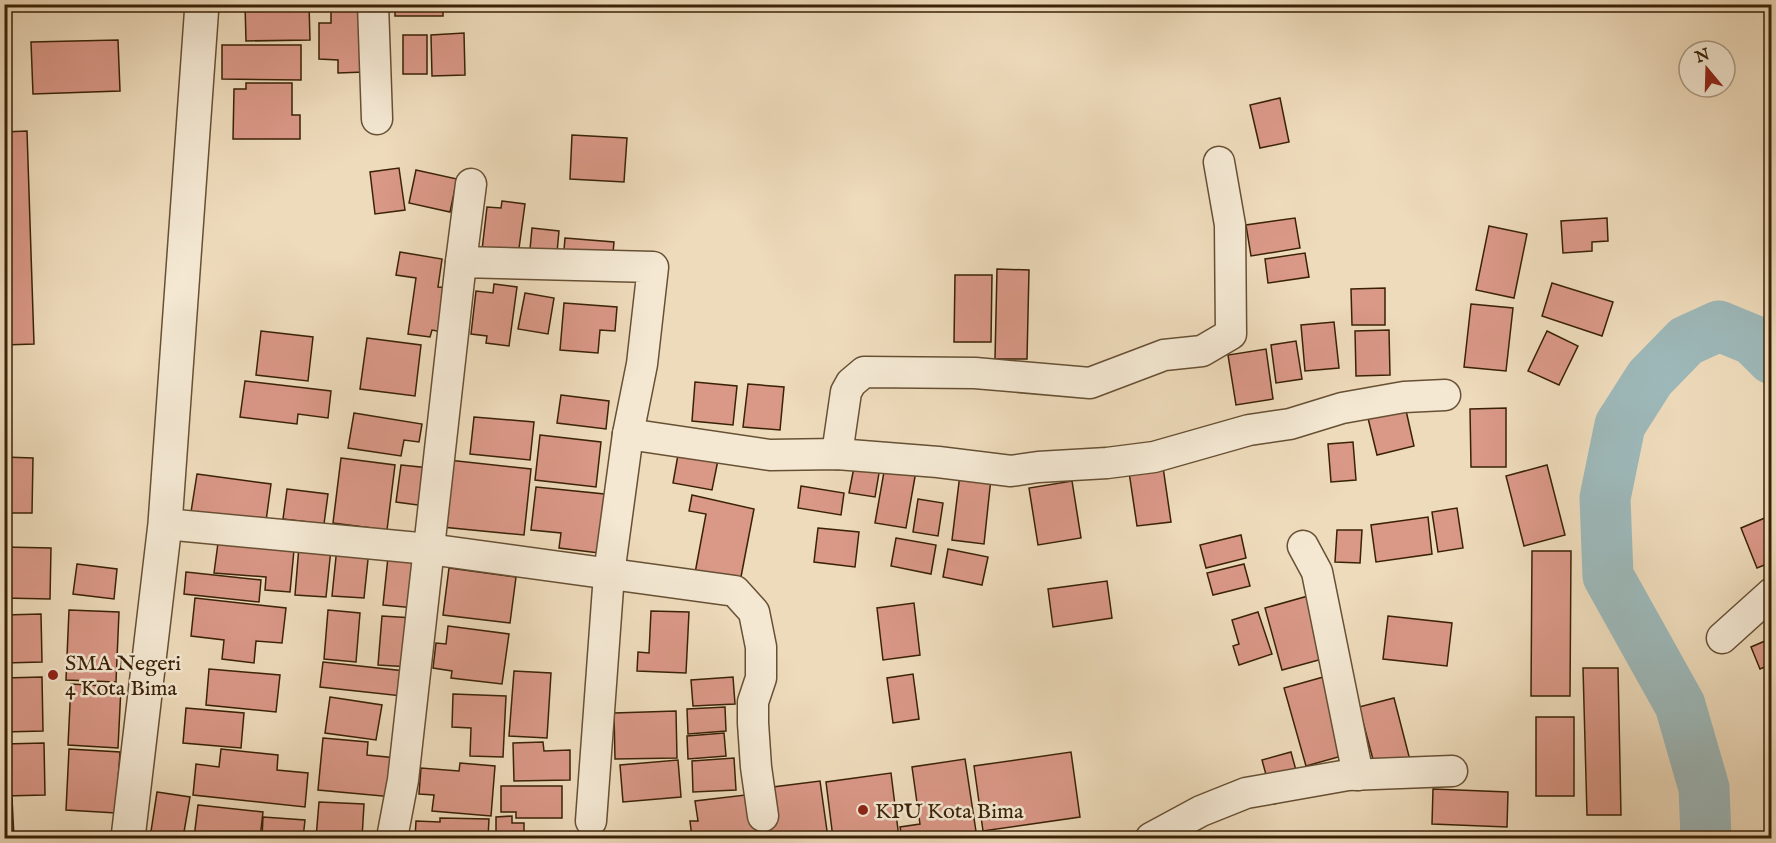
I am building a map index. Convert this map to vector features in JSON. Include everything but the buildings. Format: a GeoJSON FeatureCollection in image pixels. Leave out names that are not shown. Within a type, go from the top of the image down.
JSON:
{"type":"FeatureCollection","features":[{"type":"Feature","properties":{"kind":"street"},"geometry":{"type":"LineString","coordinates":[[128,838],[165,524],[202,4]]}},
{"type":"Feature","properties":{"kind":"street"},"geometry":{"type":"LineString","coordinates":[[373,4],[377,119]]}},
{"type":"Feature","properties":{"kind":"street"},"geometry":{"type":"LineString","coordinates":[[837,454],[846,392],[851,383],[864,372],[975,373],[1090,383],[1164,355],[1202,351],[1231,334],[1230,225],[1219,162]]}},
{"type":"Feature","properties":{"kind":"street"},"geometry":{"type":"LineString","coordinates":[[392,838],[402,780],[471,184]]}},
{"type":"Feature","properties":{"kind":"street"},"geometry":{"type":"LineString","coordinates":[[461,262],[653,267],[642,364],[628,434],[609,574],[591,821]]}},
{"type":"Feature","properties":{"kind":"street"},"geometry":{"type":"LineString","coordinates":[[628,434],[770,455],[837,454],[938,462],[1011,471],[1154,457],[1249,430],[1290,424],[1342,408],[1404,397],[1445,395]]}},
{"type":"Feature","properties":{"kind":"street"},"geometry":{"type":"LineString","coordinates":[[165,524],[429,549],[735,591],[754,612],[761,647],[761,678],[753,702],[753,723],[763,816]]}},
{"type":"Feature","properties":{"kind":"street"},"geometry":{"type":"LineString","coordinates":[[1303,546],[1317,572],[1358,775]]}},
{"type":"Feature","properties":{"kind":"street"},"geometry":{"type":"LineString","coordinates":[[1722,638],[1772,593]]}},
{"type":"Feature","properties":{"kind":"street"},"geometry":{"type":"LineString","coordinates":[[1151,838],[1201,811],[1246,794],[1348,775],[1452,771]]}},
{"type":"Feature","properties":{"kind":"waterway"},"geometry":{"type":"LineString","coordinates":[[1706,838],[1704,788],[1680,705],[1608,576],[1605,498],[1620,425],[1650,378],[1686,341],[1719,326],[1753,340],[1772,359]]}},
{"type":"Feature","properties":{"kind":"place","name":"SMA Negeri 4 Kota Bima"},"geometry":{"type":"Point","coordinates":[53,675]}},
{"type":"Feature","properties":{"kind":"place","name":"KPU Kota Bima"},"geometry":{"type":"Point","coordinates":[863,810]}}]}
